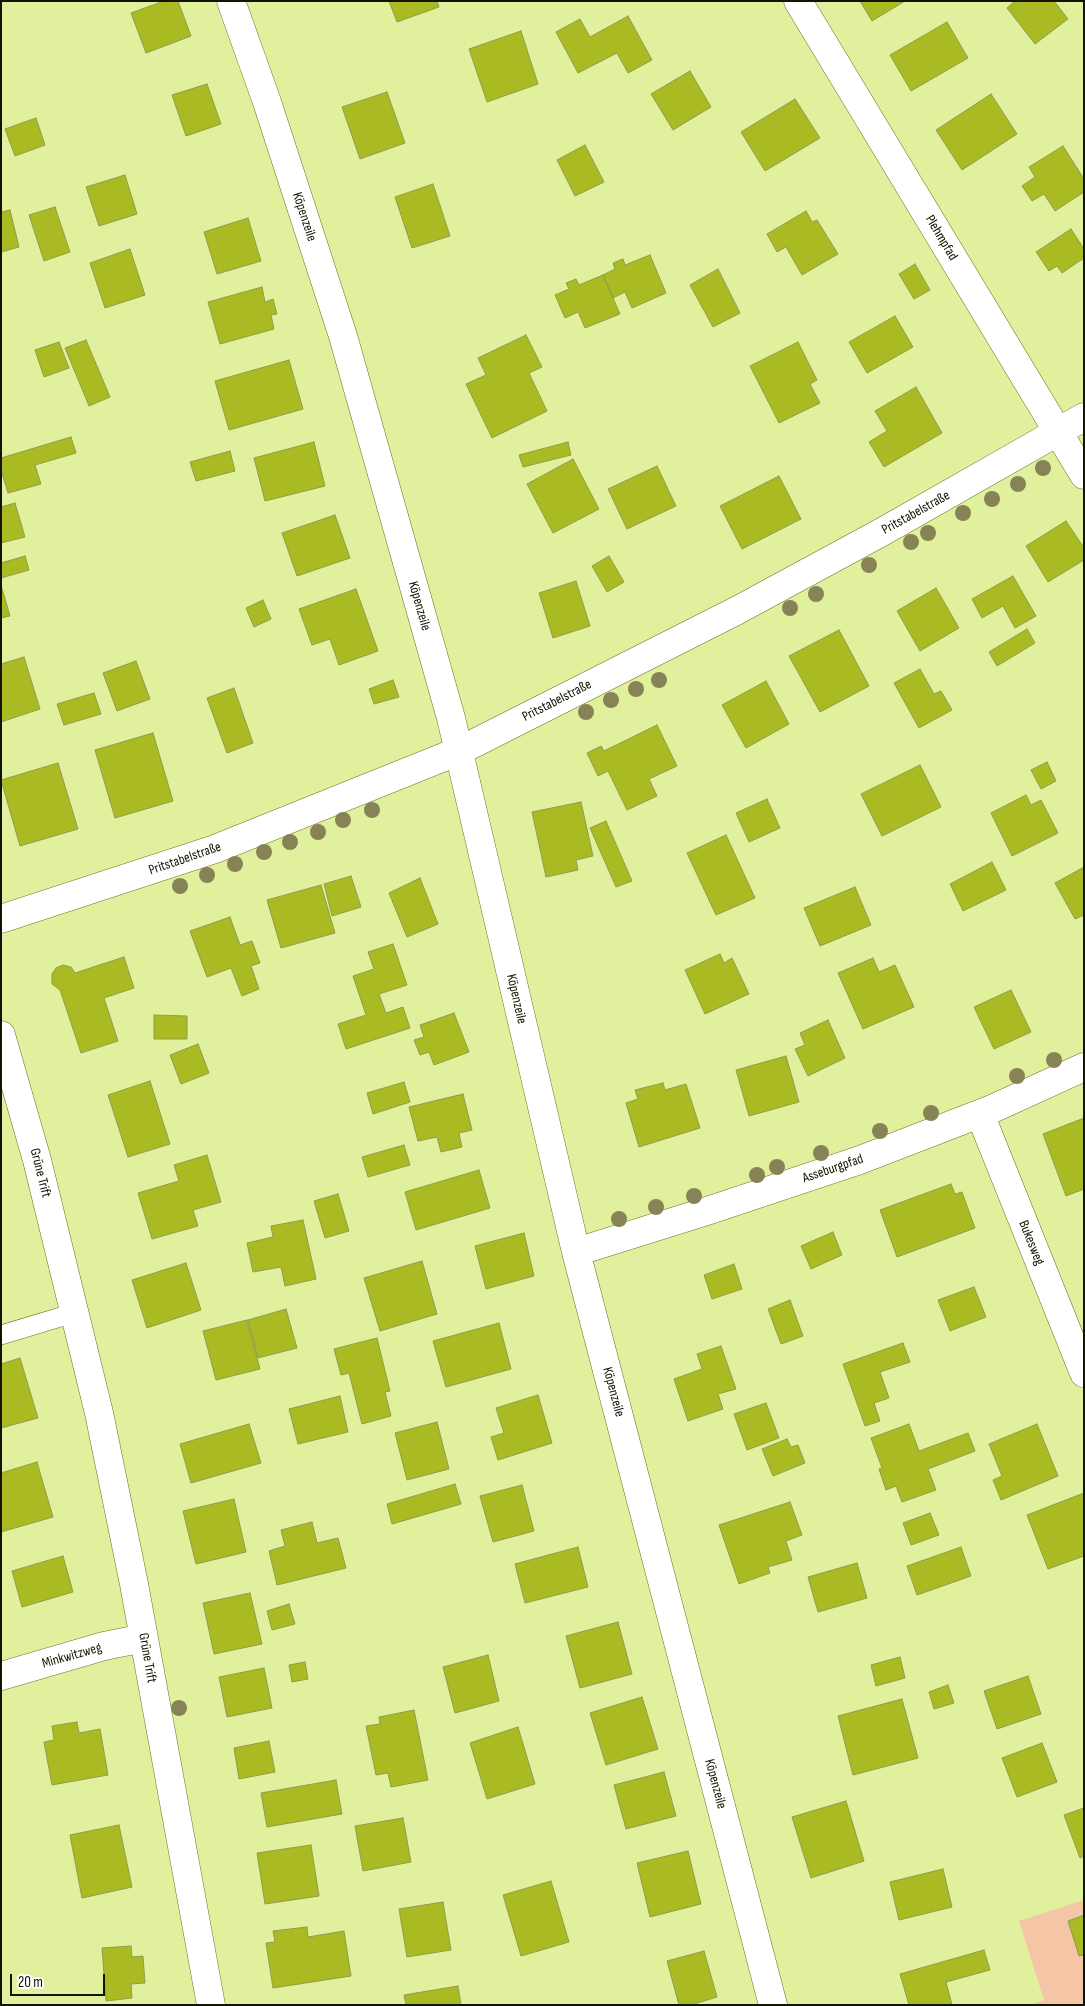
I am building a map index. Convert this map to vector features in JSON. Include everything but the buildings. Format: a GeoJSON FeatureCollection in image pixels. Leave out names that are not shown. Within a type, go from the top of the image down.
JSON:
{"type":"FeatureCollection","features":[{"type":"Feature","properties":{"kind":"street","name":"Köpenzeile"},"geometry":{"type":"LineString","coordinates":[[231,1],[267,102],[343,336],[432,649],[459,751],[576,1252],[773,2005]]}},
{"type":"Feature","properties":{"kind":"street","name":"Plehmpfad"},"geometry":{"type":"LineString","coordinates":[[798,1],[1084,475]]}},
{"type":"Feature","properties":{"kind":"street","name":"Pritstabelstraße"},"geometry":{"type":"LineString","coordinates":[[1,919],[215,849],[459,751],[736,611],[882,532],[1084,418]]}},
{"type":"Feature","properties":{"kind":"street","name":"Grüne Trift"},"geometry":{"type":"LineString","coordinates":[[1,1035],[37,1160],[100,1422],[144,1638],[211,2005]]}},
{"type":"Feature","properties":{"kind":"street","name":"Asseburgpfad"},"geometry":{"type":"LineString","coordinates":[[576,1252],[815,1176],[980,1114],[1084,1068]]}},
{"type":"Feature","properties":{"kind":"street","name":"Bukesweg"},"geometry":{"type":"LineString","coordinates":[[980,1114],[1084,1372]]}},
{"type":"Feature","properties":{"kind":"street","name":"Minkwitzweg"},"geometry":{"type":"LineString","coordinates":[[1,1676],[104,1646],[144,1638]]}},
{"type":"Feature","properties":{"kind":"lane"},"geometry":{"type":"LineString","coordinates":[[1,1335],[74,1313]]}},
{"type":"Feature","properties":{"kind":"shaded area"},"geometry":{"type":"Polygon","coordinates":[[[1084,1900],[1084,2005],[1029,2005],[1044,2000],[1019,1921],[1084,1900]]]}}]}
